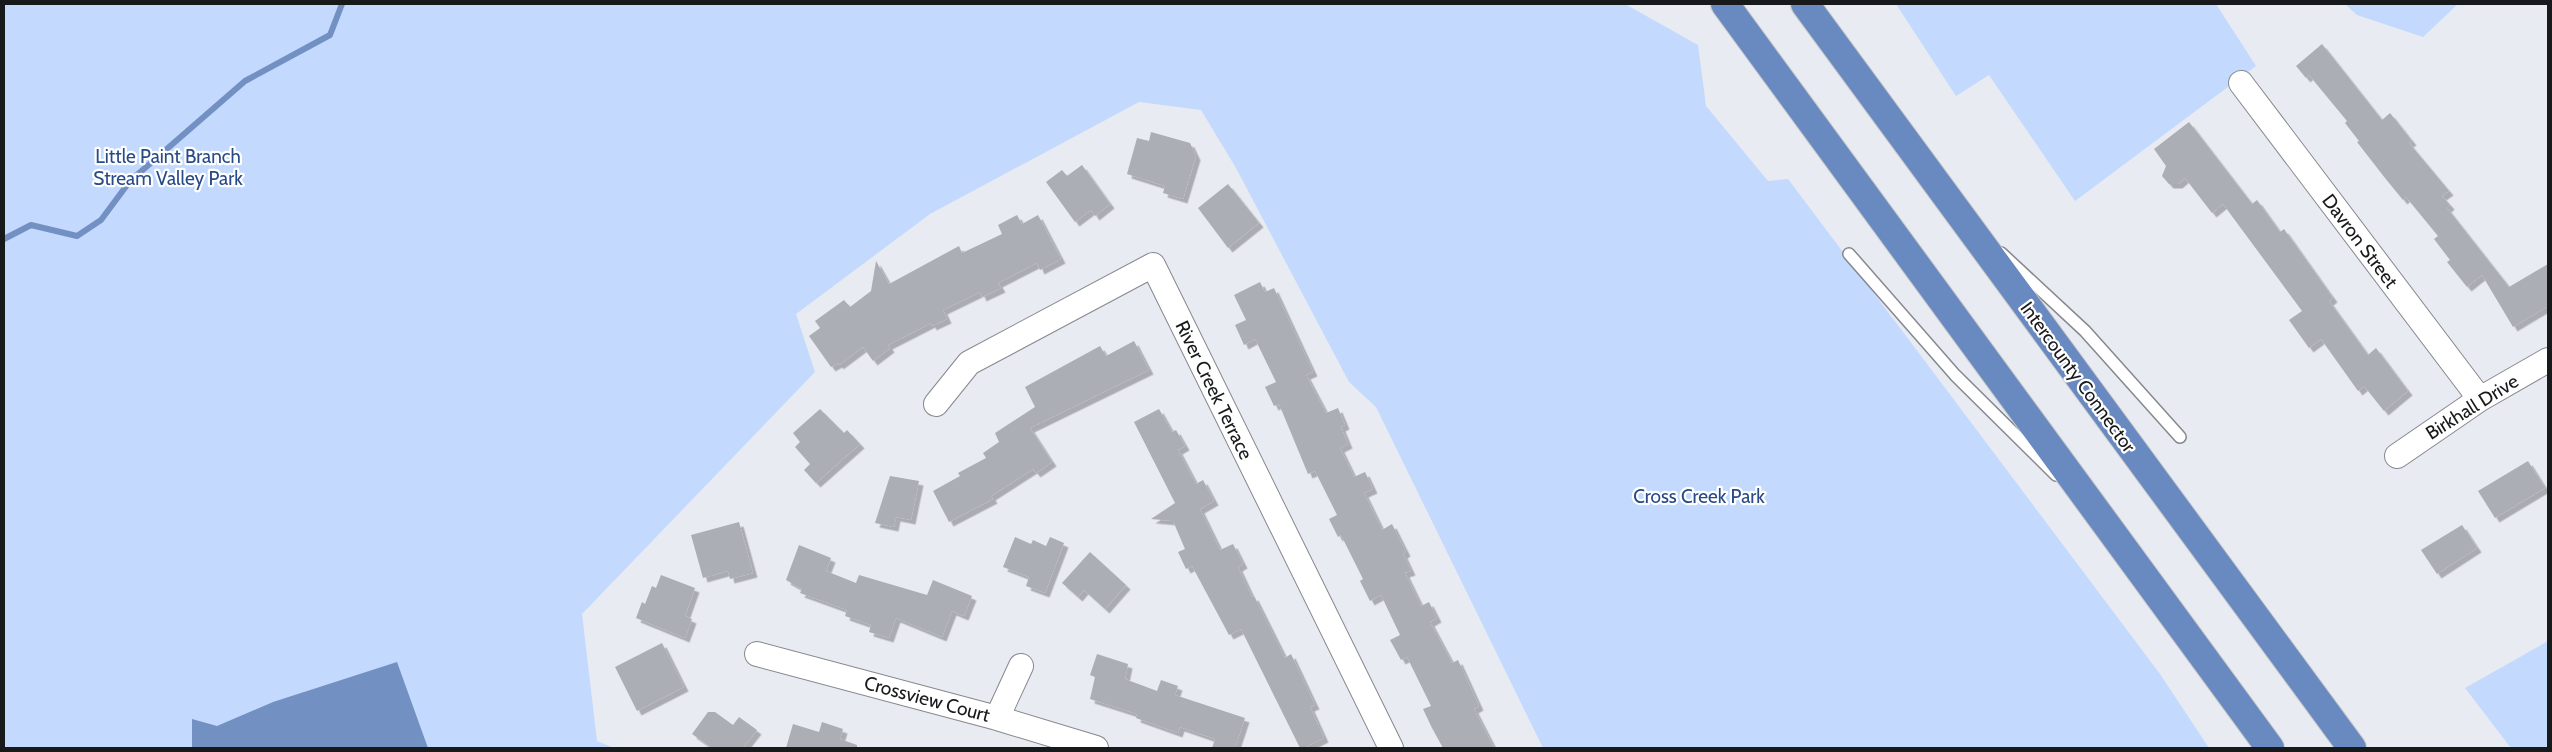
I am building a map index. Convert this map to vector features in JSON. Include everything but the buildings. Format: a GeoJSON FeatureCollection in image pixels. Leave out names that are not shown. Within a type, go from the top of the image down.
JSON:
{"type":"FeatureCollection","features":[{"type":"Feature","properties":{"kind":"highway"},"geometry":{"type":"LineString","coordinates":[[1725,4],[2270,748]]}},
{"type":"Feature","properties":{"kind":"highway","name":"Intercounty Connector"},"geometry":{"type":"LineString","coordinates":[[1805,4],[2352,748]]}},
{"type":"Feature","properties":{"kind":"street","name":"Davron Street"},"geometry":{"type":"LineString","coordinates":[[2241,83],[2480,399]]}},
{"type":"Feature","properties":{"kind":"street","name":"River Creek Terrace"},"geometry":{"type":"LineString","coordinates":[[936,404],[969,362],[1152,265],[1392,748]]}},
{"type":"Feature","properties":{"kind":"street","name":"Birkhall Drive"},"geometry":{"type":"LineString","coordinates":[[2397,456],[2480,399],[2548,360]]}},
{"type":"Feature","properties":{"kind":"street","name":"Crossview Court"},"geometry":{"type":"LineString","coordinates":[[757,654],[997,718],[1096,748]]}},
{"type":"Feature","properties":{"kind":"street"},"geometry":{"type":"LineString","coordinates":[[997,718],[1021,666]]}},
{"type":"Feature","properties":{"kind":"lane"},"geometry":{"type":"LineString","coordinates":[[1956,210],[2084,330],[2180,437]]}},
{"type":"Feature","properties":{"kind":"lane"},"geometry":{"type":"LineString","coordinates":[[1849,254],[1961,382],[2101,519]]}},
{"type":"Feature","properties":{"kind":"green space"},"geometry":{"type":"Polygon","coordinates":[[[4,4],[1625,4],[1698,45],[1706,106],[1768,181],[1788,179],[2160,674],[2209,748],[1543,748],[1376,407],[1349,382],[1236,168],[1201,110],[1139,102],[930,214],[796,314],[815,372],[582,614],[597,741],[614,748],[4,748],[4,4]]]}},
{"type":"Feature","properties":{"kind":"green space"},"geometry":{"type":"Polygon","coordinates":[[[1896,4],[2216,4],[2256,66],[2075,201],[1989,75],[1956,96],[1896,4]]]}},
{"type":"Feature","properties":{"kind":"green space"},"geometry":{"type":"Polygon","coordinates":[[[2345,4],[2458,4],[2423,37],[2357,15],[2345,4]]]}},
{"type":"Feature","properties":{"kind":"green space"},"geometry":{"type":"Polygon","coordinates":[[[2548,641],[2548,748],[2511,748],[2465,688],[2548,641]]]}},
{"type":"Feature","properties":{"kind":"shaded area"},"geometry":{"type":"Polygon","coordinates":[[[397,662],[428,748],[192,748],[192,719],[217,726],[273,702],[397,662]]]}},
{"type":"Feature","properties":{"kind":"waterway"},"geometry":{"type":"LineString","coordinates":[[4,239],[31,225],[77,236],[101,220],[130,181],[245,81],[330,35],[342,4]]}},
{"type":"Feature","properties":{"kind":"park label","name":"Little Paint Branch Stream Valley Park"},"geometry":{"type":"Point","coordinates":[168,167]}},
{"type":"Feature","properties":{"kind":"park label","name":"Cross Creek Park"},"geometry":{"type":"Point","coordinates":[1699,496]}}]}
